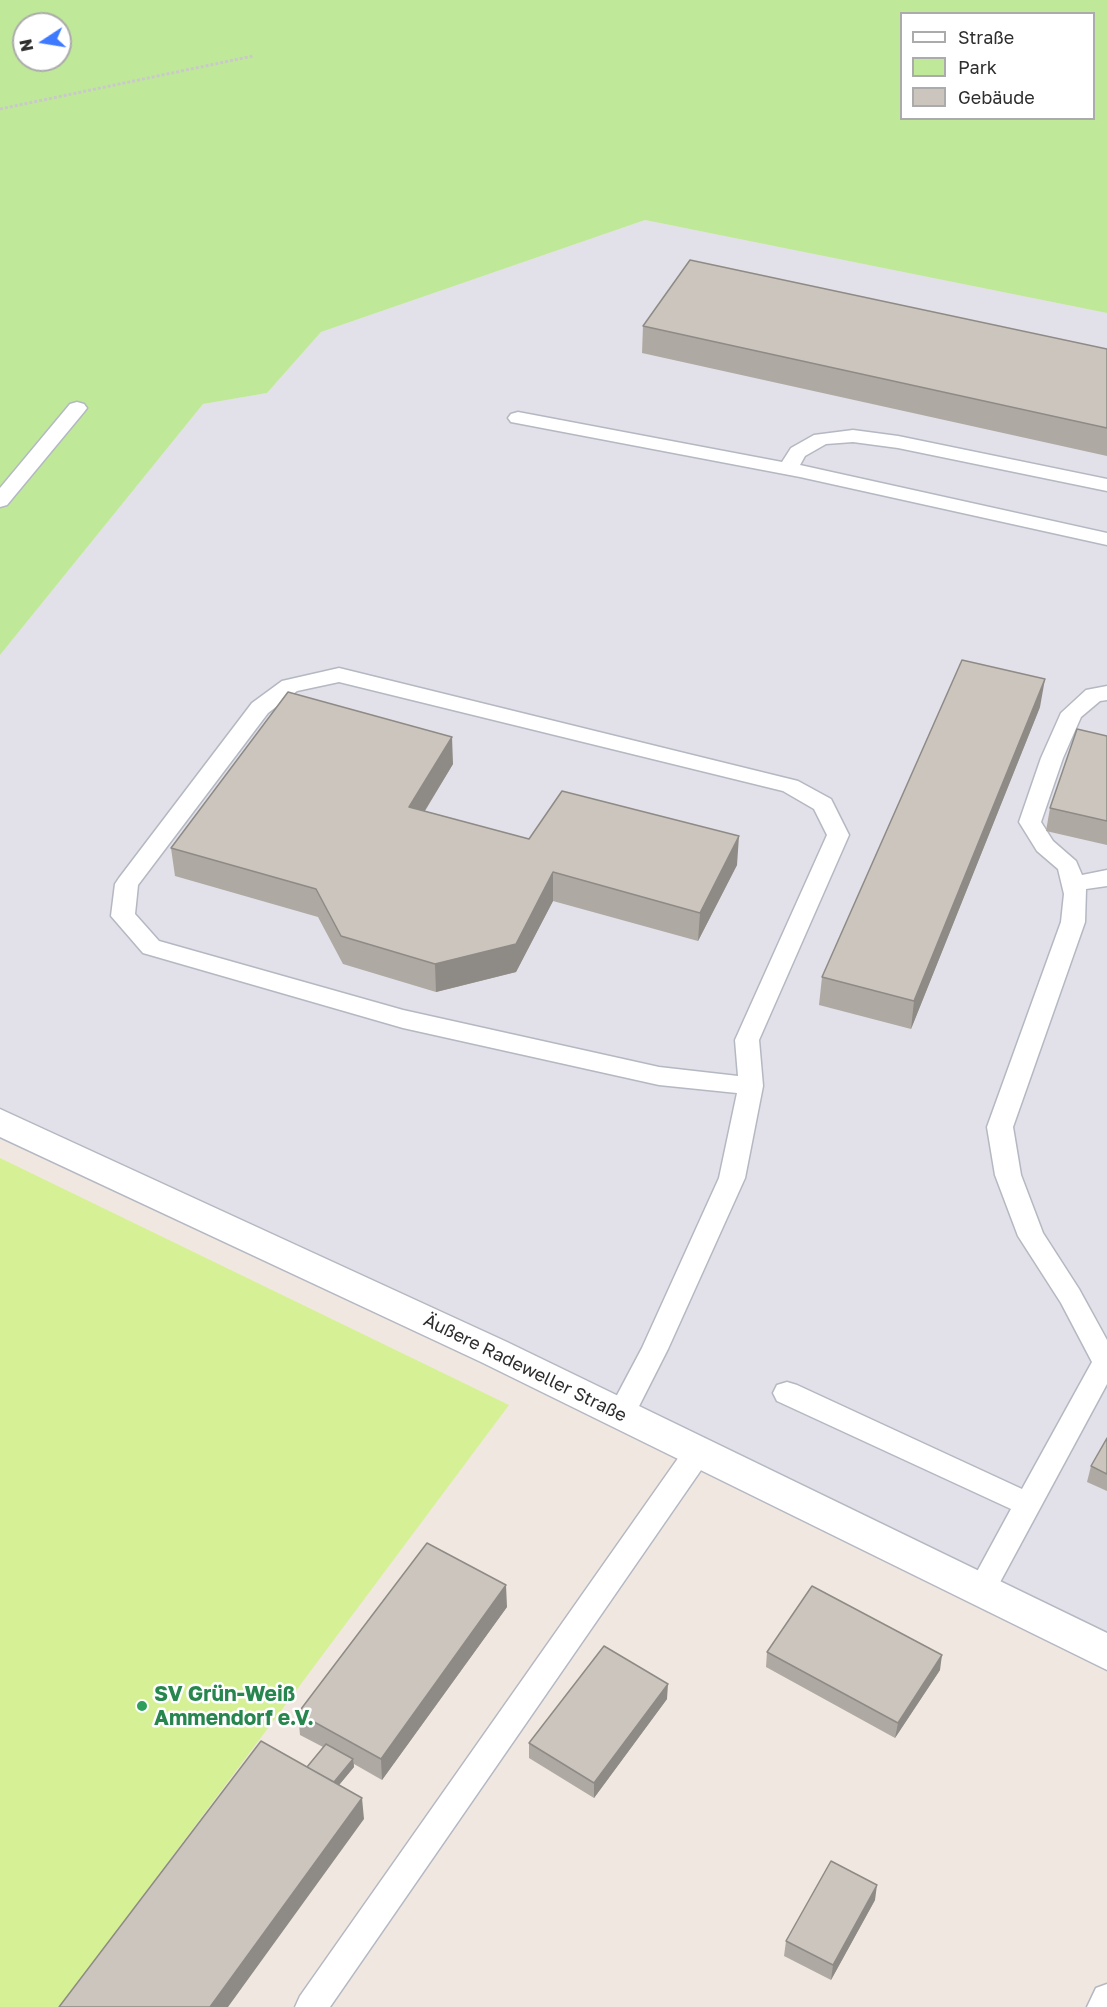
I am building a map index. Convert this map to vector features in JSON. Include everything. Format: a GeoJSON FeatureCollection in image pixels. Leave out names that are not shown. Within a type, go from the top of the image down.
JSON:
{"type":"FeatureCollection","features":[{"type":"Feature","properties":{"kind":"street","name":"Äußere Radeweller Straße"},"geometry":{"type":"LineString","coordinates":[[0,1122],[494,1352],[1107,1652]]}},
{"type":"Feature","properties":{"kind":"lane"},"geometry":{"type":"LineString","coordinates":[[0,501],[77,408]]}},
{"type":"Feature","properties":{"kind":"lane"},"geometry":{"type":"LineString","coordinates":[[518,418],[788,468],[1107,539]]}},
{"type":"Feature","properties":{"kind":"lane"},"geometry":{"type":"LineString","coordinates":[[788,468],[798,452],[821,439],[853,436],[898,442],[1107,485]]}},
{"type":"Feature","properties":{"kind":"lane"},"geometry":{"type":"LineString","coordinates":[[621,1414],[655,1349],[732,1178],[751,1086],[747,1040],[838,835],[823,804],[790,786],[339,675],[290,686],[260,708],[127,884],[123,916],[151,947],[403,1018],[659,1076],[751,1086]]}},
{"type":"Feature","properties":{"kind":"lane"},"geometry":{"type":"LineString","coordinates":[[981,1590],[1106,1360],[1071,1296],[1030,1236],[1008,1175],[1000,1127],[1073,922],[1076,894],[1068,866],[1045,846],[1030,822],[1052,758],[1072,713],[1094,695],[1107,693]]}},
{"type":"Feature","properties":{"kind":"lane"},"geometry":{"type":"LineString","coordinates":[[1073,884],[1107,878]]}},
{"type":"Feature","properties":{"kind":"lane"},"geometry":{"type":"LineString","coordinates":[[787,1393],[1027,1504]]}},
{"type":"Feature","properties":{"kind":"lane"},"geometry":{"type":"LineString","coordinates":[[311,2007],[699,1452]]}},
{"type":"Feature","properties":{"kind":"lane"},"geometry":{"type":"LineString","coordinates":[[1103,2007],[1107,1999]]}},
{"type":"Feature","properties":{"kind":"path"},"geometry":{"type":"LineString","coordinates":[[0,109],[253,56]]}},
{"type":"Feature","properties":{"kind":"shaded area"},"geometry":{"type":"Polygon","coordinates":[[[645,220],[1107,313],[1107,1652],[0,1122],[0,655],[203,404],[267,393],[321,332],[645,220]]]}},
{"type":"Feature","properties":{"kind":"green space"},"geometry":{"type":"Polygon","coordinates":[[[0,0],[1107,0],[1107,313],[645,220],[321,332],[267,393],[203,404],[0,655],[0,0]]]}},
{"type":"Feature","properties":{"kind":"green space","name":"SV Grün-Weiß Ammendorf e.V."},"geometry":{"type":"Polygon","coordinates":[[[0,1158],[509,1405],[60,2007],[0,2007],[0,1158]]]}},
{"type":"Feature","properties":{"kind":"building"},"geometry":{"type":"Polygon","coordinates":[[[690,260],[1107,349],[1107,428],[643,326],[690,260]]]}},
{"type":"Feature","properties":{"kind":"building"},"geometry":{"type":"Polygon","coordinates":[[[962,660],[1045,679],[914,1001],[822,977],[962,660]]]}},
{"type":"Feature","properties":{"kind":"building"},"geometry":{"type":"Polygon","coordinates":[[[288,692],[452,737],[409,807],[529,839],[562,791],[739,836],[700,913],[553,872],[516,944],[435,964],[341,936],[316,889],[171,848],[288,692]]]}},
{"type":"Feature","properties":{"kind":"building"},"geometry":{"type":"Polygon","coordinates":[[[1077,729],[1107,736],[1107,821],[1050,808],[1077,729]]]}},
{"type":"Feature","properties":{"kind":"building"},"geometry":{"type":"Polygon","coordinates":[[[1107,1438],[1107,1474],[1091,1466],[1107,1438]]]}},
{"type":"Feature","properties":{"kind":"building"},"geometry":{"type":"Polygon","coordinates":[[[427,1543],[506,1585],[381,1759],[298,1713],[427,1543]]]}},
{"type":"Feature","properties":{"kind":"building"},"geometry":{"type":"Polygon","coordinates":[[[812,1586],[942,1655],[898,1723],[767,1652],[812,1586]]]}},
{"type":"Feature","properties":{"kind":"building"},"geometry":{"type":"Polygon","coordinates":[[[604,1646],[668,1684],[594,1783],[529,1743],[604,1646]]]}},
{"type":"Feature","properties":{"kind":"building"},"geometry":{"type":"Polygon","coordinates":[[[261,1741],[362,1798],[210,2007],[59,2007],[261,1741]]]}},
{"type":"Feature","properties":{"kind":"building"},"geometry":{"type":"Polygon","coordinates":[[[326,1744],[353,1759],[334,1782],[307,1767],[326,1744]]]}},
{"type":"Feature","properties":{"kind":"building"},"geometry":{"type":"Polygon","coordinates":[[[831,1861],[877,1885],[833,1965],[786,1941],[831,1861]]]}},
{"type":"Feature","properties":{"kind":"place","name":"SV Grün-Weiß Ammendorf e.V."},"geometry":{"type":"Point","coordinates":[142,1706]}}]}
